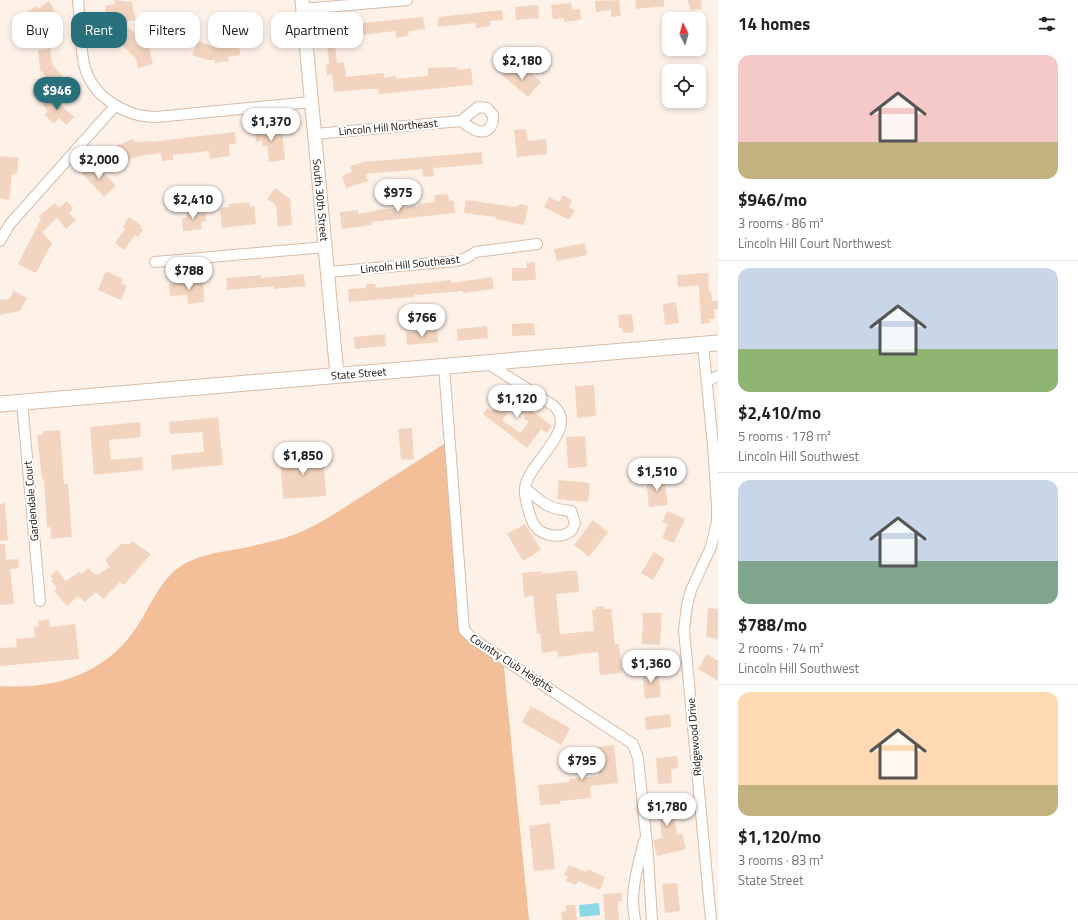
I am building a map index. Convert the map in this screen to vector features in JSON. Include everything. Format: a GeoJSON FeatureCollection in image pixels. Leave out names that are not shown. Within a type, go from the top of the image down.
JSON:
{"type":"FeatureCollection","features":[{"type":"Feature","properties":{"kind":"main road","name":"State Street"},"geometry":{"type":"LineString","coordinates":[[0,404],[711,344]]}},
{"type":"Feature","properties":{"kind":"street"},"geometry":{"type":"LineString","coordinates":[[78,0],[84,66],[94,86],[115,106],[135,115],[156,117],[312,102]]}},
{"type":"Feature","properties":{"kind":"street"},"geometry":{"type":"LineString","coordinates":[[303,5],[407,0]]}},
{"type":"Feature","properties":{"kind":"street","name":"South 30th Street"},"geometry":{"type":"LineString","coordinates":[[303,5],[337,375]]}},
{"type":"Feature","properties":{"kind":"street"},"geometry":{"type":"LineString","coordinates":[[0,241],[10,224],[115,106]]}},
{"type":"Feature","properties":{"kind":"street","name":"Lincoln Hill Northeast"},"geometry":{"type":"LineString","coordinates":[[315,134],[461,120]]}},
{"type":"Feature","properties":{"kind":"street","name":"Lincoln Hill Southeast"},"geometry":{"type":"LineString","coordinates":[[328,272],[457,260],[466,258],[476,252],[537,244]]}},
{"type":"Feature","properties":{"kind":"street"},"geometry":{"type":"LineString","coordinates":[[155,262],[325,247]]}},
{"type":"Feature","properties":{"kind":"street","name":"Ridgewood Drive"},"geometry":{"type":"LineString","coordinates":[[711,344],[707,381],[718,507],[714,535],[706,559],[691,590],[687,605],[684,630],[711,920]]}},
{"type":"Feature","properties":{"kind":"street"},"geometry":{"type":"LineString","coordinates":[[487,363],[554,406],[560,414],[562,422],[561,430],[533,468],[525,488],[528,507],[534,526],[544,533],[558,536],[571,531],[575,523],[571,511],[555,510],[541,502],[525,488]]}},
{"type":"Feature","properties":{"kind":"street","name":"Country Club Heights"},"geometry":{"type":"LineString","coordinates":[[444,366],[464,630],[473,640],[633,744],[638,758],[645,825],[652,920]]}},
{"type":"Feature","properties":{"kind":"street"},"geometry":{"type":"LineString","coordinates":[[707,381],[718,376]]}},
{"type":"Feature","properties":{"kind":"street","name":"Gardendale Court"},"geometry":{"type":"LineString","coordinates":[[22,402],[40,601]]}},
{"type":"Feature","properties":{"kind":"street"},"geometry":{"type":"LineString","coordinates":[[635,920],[632,893],[644,839],[645,825]]}},
{"type":"Feature","properties":{"kind":"shaded area"},"geometry":{"type":"Polygon","coordinates":[[[450,440],[462,625],[503,658],[529,920],[0,920],[0,686],[42,685],[80,675],[97,666],[113,654],[127,640],[140,622],[160,588],[172,573],[180,567],[194,559],[206,555],[267,543],[305,530],[321,522],[450,440]]]}},
{"type":"Feature","properties":{"kind":"water"},"geometry":{"type":"Polygon","coordinates":[[[599,903],[600,915],[580,917],[579,905],[599,903]]]}},
{"type":"Feature","properties":{"kind":"building"},"geometry":{"type":"Polygon","coordinates":[[[114,0],[132,2],[135,20],[127,22],[127,12],[106,12],[105,6],[115,4],[114,0]]]}},
{"type":"Feature","properties":{"kind":"building"},"geometry":{"type":"Polygon","coordinates":[[[619,0],[621,16],[611,17],[611,10],[596,12],[595,1],[619,0]]]}},
{"type":"Feature","properties":{"kind":"building"},"geometry":{"type":"Polygon","coordinates":[[[635,0],[664,0],[664,6],[636,9],[635,0]]]}},
{"type":"Feature","properties":{"kind":"building"},"geometry":{"type":"Polygon","coordinates":[[[687,0],[701,0],[702,9],[691,10],[687,0]]]}},
{"type":"Feature","properties":{"kind":"building"},"geometry":{"type":"Polygon","coordinates":[[[49,1],[55,11],[27,12],[36,6],[38,9],[49,1]]]}},
{"type":"Feature","properties":{"kind":"building"},"geometry":{"type":"Polygon","coordinates":[[[571,3],[572,10],[580,9],[581,20],[564,22],[564,18],[553,19],[551,5],[571,3]]]}},
{"type":"Feature","properties":{"kind":"building"},"geometry":{"type":"Polygon","coordinates":[[[538,5],[539,18],[516,20],[515,7],[538,5]]]}},
{"type":"Feature","properties":{"kind":"building"},"geometry":{"type":"Polygon","coordinates":[[[502,10],[503,20],[490,21],[490,26],[476,28],[475,23],[438,27],[438,17],[502,10]]]}},
{"type":"Feature","properties":{"kind":"building"},"geometry":{"type":"Polygon","coordinates":[[[423,17],[425,29],[408,31],[408,36],[396,38],[395,31],[363,35],[363,23],[423,17]]]}},
{"type":"Feature","properties":{"kind":"building"},"geometry":{"type":"Polygon","coordinates":[[[127,26],[135,34],[135,48],[149,48],[153,64],[138,68],[136,59],[125,48],[127,48],[127,26]]]}},
{"type":"Feature","properties":{"kind":"building"},"geometry":{"type":"Polygon","coordinates":[[[200,42],[208,45],[208,48],[239,48],[240,55],[228,57],[229,61],[215,63],[215,60],[208,60],[192,55],[195,48],[200,48],[200,42]]]}},
{"type":"Feature","properties":{"kind":"building"},"geometry":{"type":"Polygon","coordinates":[[[50,48],[52,64],[62,76],[52,84],[40,70],[38,50],[50,48]]]}},
{"type":"Feature","properties":{"kind":"building"},"geometry":{"type":"Polygon","coordinates":[[[327,48],[335,48],[337,63],[344,62],[346,77],[384,73],[384,78],[396,76],[396,79],[428,76],[428,68],[457,67],[458,70],[471,68],[473,85],[379,94],[378,89],[334,92],[332,74],[327,75],[326,64],[329,64],[327,48]]]}},
{"type":"Feature","properties":{"kind":"building"},"geometry":{"type":"Polygon","coordinates":[[[510,66],[523,77],[528,71],[541,82],[528,97],[502,75],[510,66]]]}},
{"type":"Feature","properties":{"kind":"building"},"geometry":{"type":"Polygon","coordinates":[[[55,93],[63,99],[59,103],[74,117],[66,125],[59,118],[54,124],[44,115],[48,111],[43,106],[55,93]]]}},
{"type":"Feature","properties":{"kind":"building"},"geometry":{"type":"Polygon","coordinates":[[[270,125],[270,129],[274,128],[275,132],[282,131],[285,160],[269,162],[267,146],[262,146],[262,141],[256,142],[254,126],[270,125]]]}},
{"type":"Feature","properties":{"kind":"building"},"geometry":{"type":"Polygon","coordinates":[[[526,129],[528,141],[546,139],[547,154],[517,157],[514,130],[526,129]]]}},
{"type":"Feature","properties":{"kind":"building"},"geometry":{"type":"Polygon","coordinates":[[[235,132],[236,144],[229,144],[230,156],[210,159],[209,151],[173,155],[173,160],[162,161],[161,153],[140,156],[116,163],[112,147],[133,139],[135,142],[150,142],[235,132]]]}},
{"type":"Feature","properties":{"kind":"building"},"geometry":{"type":"Polygon","coordinates":[[[482,152],[483,164],[433,168],[434,176],[423,177],[422,169],[366,174],[368,181],[346,188],[342,176],[352,172],[350,166],[364,162],[482,152]]]}},
{"type":"Feature","properties":{"kind":"building"},"geometry":{"type":"Polygon","coordinates":[[[0,156],[19,158],[17,174],[12,174],[9,200],[0,198],[0,156]]]}},
{"type":"Feature","properties":{"kind":"building"},"geometry":{"type":"Polygon","coordinates":[[[94,162],[116,186],[104,197],[82,173],[94,162]]]}},
{"type":"Feature","properties":{"kind":"building"},"geometry":{"type":"Polygon","coordinates":[[[275,188],[290,199],[292,225],[278,227],[276,205],[267,199],[275,188]]]}},
{"type":"Feature","properties":{"kind":"building"},"geometry":{"type":"Polygon","coordinates":[[[448,194],[449,201],[454,200],[455,213],[371,222],[372,225],[342,229],[340,212],[358,210],[358,214],[376,210],[419,206],[419,204],[435,202],[434,195],[448,194]]]}},
{"type":"Feature","properties":{"kind":"building"},"geometry":{"type":"Polygon","coordinates":[[[563,195],[572,200],[569,207],[575,210],[569,220],[544,207],[549,197],[559,202],[563,195]]]}},
{"type":"Feature","properties":{"kind":"building"},"geometry":{"type":"Polygon","coordinates":[[[466,200],[515,207],[521,204],[528,206],[524,225],[495,219],[496,217],[464,213],[466,200]]]}},
{"type":"Feature","properties":{"kind":"building"},"geometry":{"type":"Polygon","coordinates":[[[67,201],[73,209],[69,213],[76,220],[66,229],[57,218],[42,232],[52,243],[36,273],[18,264],[41,219],[39,216],[55,203],[59,208],[67,201]]]}},
{"type":"Feature","properties":{"kind":"building"},"geometry":{"type":"Polygon","coordinates":[[[250,202],[250,207],[254,206],[256,224],[222,228],[220,208],[229,207],[229,204],[250,202]]]}},
{"type":"Feature","properties":{"kind":"building"},"geometry":{"type":"Polygon","coordinates":[[[199,208],[200,213],[205,213],[206,221],[201,222],[202,229],[183,231],[182,218],[187,217],[186,209],[199,208]]]}},
{"type":"Feature","properties":{"kind":"building"},"geometry":{"type":"Polygon","coordinates":[[[129,217],[142,226],[141,228],[143,230],[138,237],[135,235],[124,250],[115,243],[125,229],[123,226],[129,217]]]}},
{"type":"Feature","properties":{"kind":"building"},"geometry":{"type":"Polygon","coordinates":[[[585,243],[587,255],[557,261],[554,249],[585,243]]]}},
{"type":"Feature","properties":{"kind":"building"},"geometry":{"type":"Polygon","coordinates":[[[535,262],[536,280],[512,281],[512,268],[527,268],[526,263],[535,262]]]}},
{"type":"Feature","properties":{"kind":"building"},"geometry":{"type":"Polygon","coordinates":[[[106,271],[123,279],[121,283],[127,286],[121,300],[98,290],[106,271]]]}},
{"type":"Feature","properties":{"kind":"building"},"geometry":{"type":"Polygon","coordinates":[[[708,273],[709,292],[711,292],[712,301],[718,301],[718,309],[714,309],[715,319],[709,319],[710,323],[701,324],[699,285],[678,287],[677,275],[708,273]]]}},
{"type":"Feature","properties":{"kind":"building"},"geometry":{"type":"Polygon","coordinates":[[[304,274],[305,286],[274,289],[274,286],[227,290],[226,278],[261,275],[261,278],[304,274]]]}},
{"type":"Feature","properties":{"kind":"building"},"geometry":{"type":"Polygon","coordinates":[[[492,277],[494,289],[463,293],[463,291],[414,295],[414,297],[349,302],[348,289],[366,288],[366,284],[375,284],[376,288],[451,280],[451,283],[492,277]]]}},
{"type":"Feature","properties":{"kind":"building"},"geometry":{"type":"Polygon","coordinates":[[[203,281],[204,302],[188,304],[187,295],[170,296],[169,284],[203,281]]]}},
{"type":"Feature","properties":{"kind":"building"},"geometry":{"type":"Polygon","coordinates":[[[14,291],[27,298],[20,311],[0,315],[0,300],[9,299],[14,291]]]}},
{"type":"Feature","properties":{"kind":"building"},"geometry":{"type":"Polygon","coordinates":[[[676,302],[679,323],[665,325],[663,304],[676,302]]]}},
{"type":"Feature","properties":{"kind":"building"},"geometry":{"type":"Polygon","coordinates":[[[632,314],[634,332],[623,333],[622,328],[619,328],[618,315],[632,314]]]}},
{"type":"Feature","properties":{"kind":"building"},"geometry":{"type":"Polygon","coordinates":[[[534,323],[535,335],[512,336],[512,324],[534,323]]]}},
{"type":"Feature","properties":{"kind":"building"},"geometry":{"type":"Polygon","coordinates":[[[487,326],[488,338],[458,341],[457,329],[487,326]]]}},
{"type":"Feature","properties":{"kind":"building"},"geometry":{"type":"Polygon","coordinates":[[[437,330],[438,342],[407,345],[406,333],[437,330]]]}},
{"type":"Feature","properties":{"kind":"building"},"geometry":{"type":"Polygon","coordinates":[[[385,334],[386,346],[355,349],[354,337],[385,334]]]}},
{"type":"Feature","properties":{"kind":"building"},"geometry":{"type":"Polygon","coordinates":[[[594,385],[596,416],[577,418],[575,386],[594,385]]]}},
{"type":"Feature","properties":{"kind":"building"},"geometry":{"type":"Polygon","coordinates":[[[501,387],[552,426],[547,433],[541,429],[527,448],[483,414],[487,408],[492,411],[500,400],[495,396],[501,387]],[[513,407],[502,420],[520,433],[529,422],[523,418],[525,416],[513,407]]]}},
{"type":"Feature","properties":{"kind":"building"},"geometry":{"type":"Polygon","coordinates":[[[218,417],[223,465],[172,470],[171,455],[204,452],[202,432],[170,434],[169,422],[218,417]]]}},
{"type":"Feature","properties":{"kind":"building"},"geometry":{"type":"Polygon","coordinates":[[[140,422],[141,437],[109,440],[111,460],[142,457],[143,470],[94,475],[90,427],[140,422]]]}},
{"type":"Feature","properties":{"kind":"building"},"geometry":{"type":"Polygon","coordinates":[[[412,428],[414,459],[401,460],[398,429],[412,428]]]}},
{"type":"Feature","properties":{"kind":"building"},"geometry":{"type":"Polygon","coordinates":[[[60,430],[64,484],[68,484],[72,537],[51,539],[50,527],[47,527],[44,479],[42,479],[37,435],[43,434],[43,431],[60,430]]]}},
{"type":"Feature","properties":{"kind":"building"},"geometry":{"type":"Polygon","coordinates":[[[585,436],[587,467],[568,468],[566,437],[585,436]]]}},
{"type":"Feature","properties":{"kind":"building"},"geometry":{"type":"Polygon","coordinates":[[[323,454],[326,496],[283,499],[280,457],[323,454]]]}},
{"type":"Feature","properties":{"kind":"building"},"geometry":{"type":"Polygon","coordinates":[[[664,476],[668,505],[649,507],[646,478],[664,476]]]}},
{"type":"Feature","properties":{"kind":"building"},"geometry":{"type":"Polygon","coordinates":[[[559,480],[590,483],[588,502],[557,499],[559,480]]]}},
{"type":"Feature","properties":{"kind":"building"},"geometry":{"type":"Polygon","coordinates":[[[5,503],[8,540],[0,541],[0,504],[5,503]]]}},
{"type":"Feature","properties":{"kind":"building"},"geometry":{"type":"Polygon","coordinates":[[[667,511],[685,519],[674,543],[662,538],[668,524],[662,522],[667,511]]]}},
{"type":"Feature","properties":{"kind":"building"},"geometry":{"type":"Polygon","coordinates":[[[593,520],[608,532],[589,557],[574,545],[593,520]]]}},
{"type":"Feature","properties":{"kind":"building"},"geometry":{"type":"Polygon","coordinates":[[[525,524],[541,550],[523,561],[507,534],[525,524]]]}},
{"type":"Feature","properties":{"kind":"building"},"geometry":{"type":"Polygon","coordinates":[[[132,541],[151,554],[124,585],[120,582],[103,599],[96,592],[85,602],[78,596],[67,606],[54,591],[57,588],[51,581],[53,579],[50,576],[57,570],[66,581],[79,572],[82,574],[88,568],[94,574],[99,574],[110,567],[105,560],[121,544],[130,544],[132,541]]]}},
{"type":"Feature","properties":{"kind":"building"},"geometry":{"type":"Polygon","coordinates":[[[0,544],[5,544],[6,560],[18,559],[19,568],[10,569],[14,604],[0,605],[0,544]]]}},
{"type":"Feature","properties":{"kind":"building"},"geometry":{"type":"Polygon","coordinates":[[[654,552],[665,559],[653,580],[641,573],[654,552]]]}},
{"type":"Feature","properties":{"kind":"building"},"geometry":{"type":"Polygon","coordinates":[[[577,570],[579,592],[556,594],[560,634],[594,631],[592,610],[596,610],[595,607],[604,606],[604,609],[611,609],[615,644],[619,644],[622,673],[600,675],[598,652],[558,657],[557,651],[542,653],[540,633],[537,634],[533,596],[524,597],[522,573],[542,571],[542,574],[577,570]]]}},
{"type":"Feature","properties":{"kind":"building"},"geometry":{"type":"Polygon","coordinates":[[[708,608],[718,609],[718,639],[706,637],[708,608]]]}},
{"type":"Feature","properties":{"kind":"building"},"geometry":{"type":"Polygon","coordinates":[[[643,613],[662,613],[660,645],[642,644],[643,613]]]}},
{"type":"Feature","properties":{"kind":"building"},"geometry":{"type":"Polygon","coordinates":[[[49,619],[50,627],[75,624],[79,659],[0,666],[0,648],[17,647],[16,639],[35,637],[34,627],[39,626],[38,621],[49,619]]]}},
{"type":"Feature","properties":{"kind":"building"},"geometry":{"type":"Polygon","coordinates":[[[707,654],[718,661],[718,681],[698,669],[707,654]]]}},
{"type":"Feature","properties":{"kind":"building"},"geometry":{"type":"Polygon","coordinates":[[[658,669],[661,697],[645,699],[642,670],[658,669]]]}},
{"type":"Feature","properties":{"kind":"building"},"geometry":{"type":"Polygon","coordinates":[[[531,706],[570,728],[561,745],[522,722],[531,706]]]}},
{"type":"Feature","properties":{"kind":"building"},"geometry":{"type":"Polygon","coordinates":[[[670,714],[671,727],[646,730],[645,717],[670,714]]]}},
{"type":"Feature","properties":{"kind":"building"},"geometry":{"type":"Polygon","coordinates":[[[614,745],[618,783],[590,786],[591,798],[560,801],[561,804],[540,805],[538,785],[569,782],[569,779],[599,776],[597,747],[614,745]]]}},
{"type":"Feature","properties":{"kind":"building"},"geometry":{"type":"Polygon","coordinates":[[[677,756],[678,768],[671,769],[672,783],[658,784],[656,758],[677,756]]]}},
{"type":"Feature","properties":{"kind":"building"},"geometry":{"type":"Polygon","coordinates":[[[672,796],[677,835],[682,833],[686,849],[657,856],[653,840],[662,838],[659,812],[652,813],[650,799],[672,796]]]}},
{"type":"Feature","properties":{"kind":"building"},"geometry":{"type":"Polygon","coordinates":[[[550,823],[555,869],[534,871],[529,826],[550,823]]]}},
{"type":"Feature","properties":{"kind":"building"},"geometry":{"type":"Polygon","coordinates":[[[569,865],[586,872],[588,869],[605,877],[600,890],[578,881],[576,885],[566,881],[568,876],[564,875],[569,865]]]}},
{"type":"Feature","properties":{"kind":"building"},"geometry":{"type":"Polygon","coordinates":[[[677,883],[680,911],[665,913],[662,884],[677,883]]]}},
{"type":"Feature","properties":{"kind":"building"},"geometry":{"type":"Polygon","coordinates":[[[621,893],[622,901],[618,901],[619,920],[605,920],[603,894],[621,893]]]}},
{"type":"Feature","properties":{"kind":"building"},"geometry":{"type":"Polygon","coordinates":[[[566,905],[575,905],[577,920],[562,920],[561,912],[566,911],[566,905]]]}}]}
